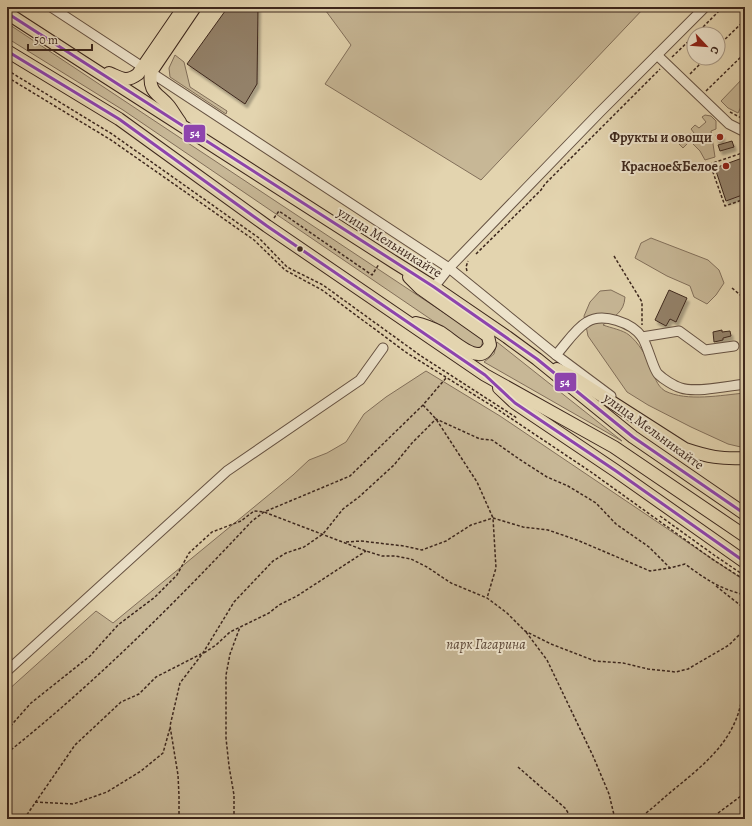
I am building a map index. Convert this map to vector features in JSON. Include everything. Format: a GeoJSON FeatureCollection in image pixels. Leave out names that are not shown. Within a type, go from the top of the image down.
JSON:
{"type":"FeatureCollection","features":[{"type":"Feature","properties":{"kind":"main road"},"geometry":{"type":"LineString","coordinates":[[183,126],[168,105],[156,95],[151,88],[147,70],[184,7]]}},
{"type":"Feature","properties":{"kind":"main road"},"geometry":{"type":"LineString","coordinates":[[92,68],[107,72],[126,80],[132,79],[138,74],[147,70],[195,7]]}},
{"type":"Feature","properties":{"kind":"main road","name":"улица Мельникайте"},"geometry":{"type":"LineString","coordinates":[[7,13],[434,287],[537,359],[632,437],[745,514]]}},
{"type":"Feature","properties":{"kind":"main road"},"geometry":{"type":"LineString","coordinates":[[7,51],[119,120],[267,226],[485,375],[614,447],[745,536]]}},
{"type":"Feature","properties":{"kind":"main road"},"geometry":{"type":"LineString","coordinates":[[389,259],[420,288],[488,336],[490,345],[485,352],[476,354],[468,351],[440,332],[424,325],[404,320]]}},
{"type":"Feature","properties":{"kind":"main road"},"geometry":{"type":"LineString","coordinates":[[537,359],[571,376],[645,422],[680,446],[698,453],[722,459],[745,458]]}},
{"type":"Feature","properties":{"kind":"main road"},"geometry":{"type":"LineString","coordinates":[[485,375],[515,403],[616,471],[745,562]]}},
{"type":"Feature","properties":{"kind":"lane"},"geometry":{"type":"LineString","coordinates":[[51,7],[449,268],[556,355],[645,422]]}},
{"type":"Feature","properties":{"kind":"lane"},"geometry":{"type":"LineString","coordinates":[[434,287],[449,268],[705,7]]}},
{"type":"Feature","properties":{"kind":"lane"},"geometry":{"type":"LineString","coordinates":[[657,55],[729,124],[745,132]]}},
{"type":"Feature","properties":{"kind":"lane"},"geometry":{"type":"LineString","coordinates":[[556,355],[574,334],[588,321],[604,318],[624,323],[642,337],[649,350],[657,373],[681,388],[698,390],[745,384]]}},
{"type":"Feature","properties":{"kind":"lane"},"geometry":{"type":"LineString","coordinates":[[642,337],[679,331],[705,350],[734,346]]}},
{"type":"Feature","properties":{"kind":"lane"},"geometry":{"type":"LineString","coordinates":[[7,671],[227,471],[360,380],[383,348]]}},
{"type":"Feature","properties":{"kind":"path"},"geometry":{"type":"LineString","coordinates":[[704,26],[723,7]]}},
{"type":"Feature","properties":{"kind":"path"},"geometry":{"type":"LineString","coordinates":[[726,38],[745,20]]}},
{"type":"Feature","properties":{"kind":"path"},"geometry":{"type":"LineString","coordinates":[[474,256],[541,190],[544,184],[686,43]]}},
{"type":"Feature","properties":{"kind":"path"},"geometry":{"type":"LineString","coordinates":[[706,91],[745,53]]}},
{"type":"Feature","properties":{"kind":"path"},"geometry":{"type":"LineString","coordinates":[[690,74],[698,66]]}},
{"type":"Feature","properties":{"kind":"path"},"geometry":{"type":"LineString","coordinates":[[7,70],[112,134],[259,238],[287,267],[323,285],[421,356],[521,420]]}},
{"type":"Feature","properties":{"kind":"path"},"geometry":{"type":"LineString","coordinates":[[7,77],[111,140],[254,240],[285,270],[322,290],[407,353],[497,409],[592,472],[712,559],[745,580]]}},
{"type":"Feature","properties":{"kind":"path"},"geometry":{"type":"LineString","coordinates":[[743,119],[745,104]]}},
{"type":"Feature","properties":{"kind":"path"},"geometry":{"type":"LineString","coordinates":[[745,152],[710,164],[725,206],[745,199]]}},
{"type":"Feature","properties":{"kind":"path"},"geometry":{"type":"LineString","coordinates":[[267,226],[279,211],[372,275],[389,259],[392,244],[384,236]]}},
{"type":"Feature","properties":{"kind":"path"},"geometry":{"type":"LineString","coordinates":[[614,256],[642,302],[642,337]]}},
{"type":"Feature","properties":{"kind":"path"},"geometry":{"type":"LineString","coordinates":[[732,288],[745,298]]}},
{"type":"Feature","properties":{"kind":"path"},"geometry":{"type":"LineString","coordinates":[[7,753],[84,689],[160,616],[252,521],[264,512],[350,476],[423,405],[446,378]]}},
{"type":"Feature","properties":{"kind":"path"},"geometry":{"type":"LineString","coordinates":[[423,405],[436,419],[477,482],[493,518],[496,568],[487,598]]}},
{"type":"Feature","properties":{"kind":"path"},"geometry":{"type":"LineString","coordinates":[[34,802],[72,804],[107,792],[141,771],[163,753],[180,683],[203,653],[234,602],[273,561],[286,553],[304,547],[323,534],[343,509],[359,497],[394,465],[412,443],[436,419]]}},
{"type":"Feature","properties":{"kind":"path"},"geometry":{"type":"LineString","coordinates":[[436,419],[480,439],[492,440],[547,477],[568,486],[596,502],[616,524],[649,547],[670,568]]}},
{"type":"Feature","properties":{"kind":"path"},"geometry":{"type":"LineString","coordinates":[[7,730],[31,703],[90,656],[118,625],[155,598],[177,575],[190,553],[212,532],[241,521],[254,511],[264,512],[366,551],[382,556],[395,556],[411,559],[427,567],[451,583],[487,598],[507,613],[525,631],[547,660],[593,756],[609,794],[615,819]]}},
{"type":"Feature","properties":{"kind":"path"},"geometry":{"type":"LineString","coordinates":[[656,513],[714,556],[745,576]]}},
{"type":"Feature","properties":{"kind":"path"},"geometry":{"type":"LineString","coordinates":[[344,542],[361,541],[404,546],[422,550],[446,541],[471,525],[493,518],[523,527],[548,530],[577,540],[650,571],[685,564],[745,609]]}},
{"type":"Feature","properties":{"kind":"path"},"geometry":{"type":"LineString","coordinates":[[24,819],[34,802],[75,745],[121,702],[140,694],[156,678],[203,653],[216,645],[230,632],[269,613],[279,605],[297,596],[366,551]]}},
{"type":"Feature","properties":{"kind":"path"},"geometry":{"type":"LineString","coordinates":[[713,584],[745,595]]}},
{"type":"Feature","properties":{"kind":"path"},"geometry":{"type":"LineString","coordinates":[[234,819],[234,795],[226,738],[226,675],[230,654],[240,627]]}},
{"type":"Feature","properties":{"kind":"path"},"geometry":{"type":"LineString","coordinates":[[525,631],[551,644],[595,661],[622,663],[648,669],[676,672],[688,669],[729,645],[745,629]]}},
{"type":"Feature","properties":{"kind":"path"},"geometry":{"type":"LineString","coordinates":[[638,819],[651,811],[665,797],[703,765],[726,740],[736,722],[742,702],[743,685],[741,657],[745,636]]}},
{"type":"Feature","properties":{"kind":"path"},"geometry":{"type":"LineString","coordinates":[[170,726],[178,775],[179,819]]}},
{"type":"Feature","properties":{"kind":"path"},"geometry":{"type":"LineString","coordinates":[[518,767],[565,808],[572,819]]}},
{"type":"Feature","properties":{"kind":"path"},"geometry":{"type":"LineString","coordinates":[[710,819],[745,793]]}},
{"type":"Feature","properties":{"kind":"green space"},"geometry":{"type":"Polygon","coordinates":[[[323,7],[645,7],[481,180],[325,84],[351,45],[323,7]]]}},
{"type":"Feature","properties":{"kind":"green space"},"geometry":{"type":"Polygon","coordinates":[[[7,23],[479,336],[482,341],[481,347],[473,348],[123,110],[7,38],[7,23]]]}},
{"type":"Feature","properties":{"kind":"green space"},"geometry":{"type":"Polygon","coordinates":[[[175,55],[184,62],[190,87],[227,111],[226,114],[170,77],[169,68],[175,55]]]}},
{"type":"Feature","properties":{"kind":"green space"},"geometry":{"type":"Polygon","coordinates":[[[745,76],[745,99],[738,113],[728,108],[721,101],[745,76]]]}},
{"type":"Feature","properties":{"kind":"green space"},"geometry":{"type":"Polygon","coordinates":[[[705,115],[711,116],[716,121],[716,129],[711,131],[715,157],[705,160],[700,151],[690,141],[683,148],[679,144],[690,133],[692,135],[694,133],[691,129],[695,125],[699,128],[706,122],[702,117],[705,115]]]}},
{"type":"Feature","properties":{"kind":"green space"},"geometry":{"type":"Polygon","coordinates":[[[651,238],[708,260],[719,270],[724,283],[716,295],[707,304],[694,297],[690,286],[667,276],[635,258],[641,243],[651,238]]]}},
{"type":"Feature","properties":{"kind":"green space"},"geometry":{"type":"Polygon","coordinates":[[[611,290],[625,297],[623,307],[618,314],[603,325],[624,332],[633,338],[647,359],[655,378],[662,389],[674,394],[694,397],[745,393],[745,448],[728,444],[691,427],[648,405],[627,392],[588,336],[584,316],[590,302],[600,291],[611,290]]]}},
{"type":"Feature","properties":{"kind":"green space"},"geometry":{"type":"Polygon","coordinates":[[[497,342],[622,441],[484,362],[494,354],[497,342]]]}},
{"type":"Feature","properties":{"kind":"green space","name":"парк Гагарина"},"geometry":{"type":"Polygon","coordinates":[[[426,371],[500,416],[745,581],[745,819],[7,819],[7,691],[96,611],[113,623],[293,475],[309,460],[327,453],[346,442],[364,414],[386,397],[426,371]]]}},
{"type":"Feature","properties":{"kind":"building"},"geometry":{"type":"Polygon","coordinates":[[[228,7],[258,7],[257,84],[245,104],[187,64],[228,7]]]}},
{"type":"Feature","properties":{"kind":"building"},"geometry":{"type":"Polygon","coordinates":[[[722,134],[722,140],[717,140],[716,135],[722,134]]]}},
{"type":"Feature","properties":{"kind":"building"},"geometry":{"type":"Polygon","coordinates":[[[732,141],[734,147],[720,151],[718,145],[732,141]]]}},
{"type":"Feature","properties":{"kind":"building"},"geometry":{"type":"Polygon","coordinates":[[[745,157],[745,194],[726,201],[715,168],[745,157]]]}},
{"type":"Feature","properties":{"kind":"building"},"geometry":{"type":"Polygon","coordinates":[[[669,290],[687,298],[676,322],[670,319],[666,326],[655,320],[669,290]]]}},
{"type":"Feature","properties":{"kind":"building"},"geometry":{"type":"Polygon","coordinates":[[[722,330],[722,332],[730,331],[731,336],[714,342],[713,332],[722,330]]]}},
{"type":"Feature","properties":{"kind":"transit line","name":"54"},"geometry":{"type":"LineString","coordinates":[[7,13],[434,287],[537,359],[633,437],[745,514]]}},
{"type":"Feature","properties":{"kind":"transit line","name":"54"},"geometry":{"type":"LineString","coordinates":[[7,51],[119,119],[267,226],[485,375],[515,403],[616,471],[745,562]]}},
{"type":"Feature","properties":{"kind":"place","name":"Фрукты и овощи"},"geometry":{"type":"Point","coordinates":[720,137]}},
{"type":"Feature","properties":{"kind":"place","name":"Красное&Белое"},"geometry":{"type":"Point","coordinates":[726,166]}}]}
